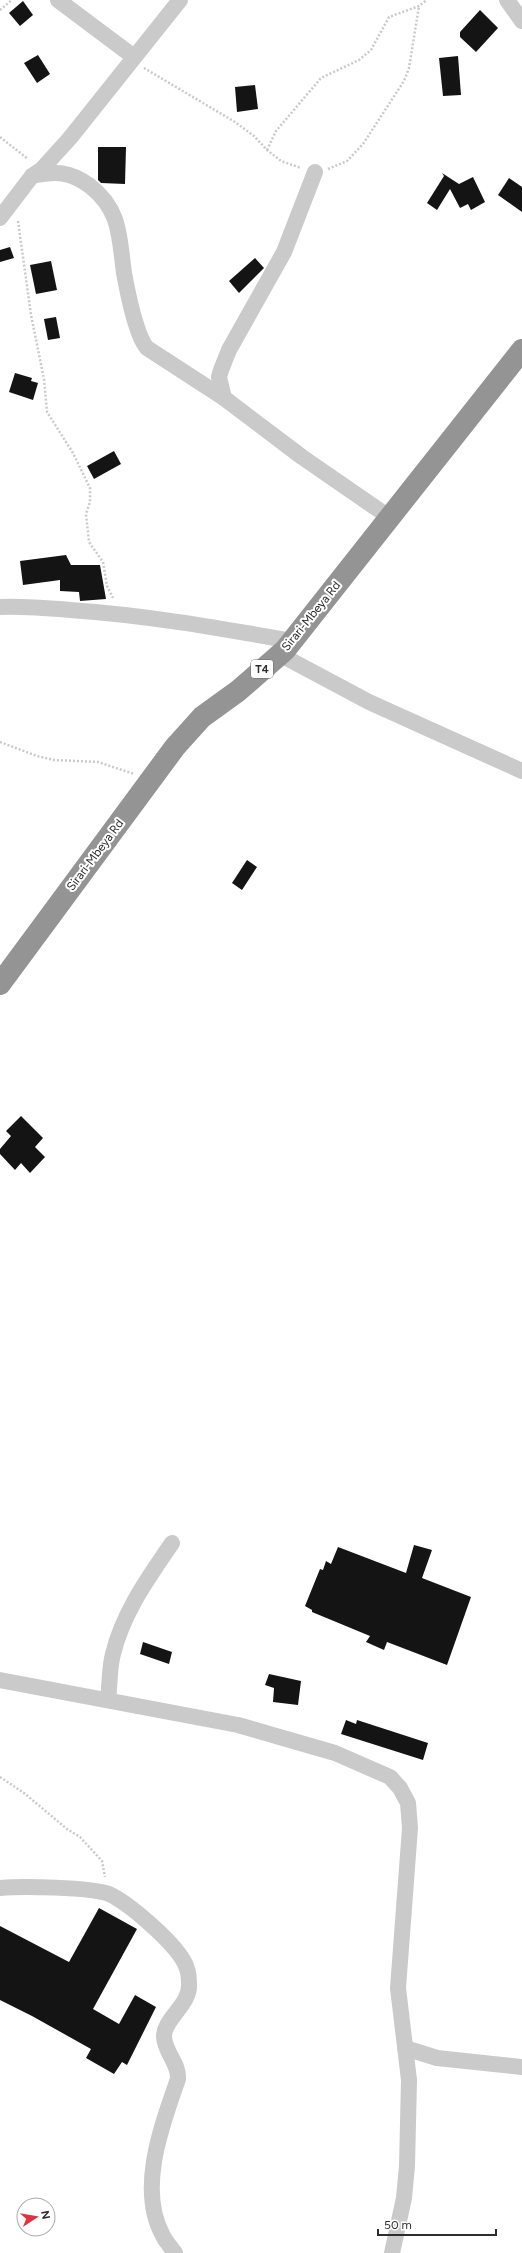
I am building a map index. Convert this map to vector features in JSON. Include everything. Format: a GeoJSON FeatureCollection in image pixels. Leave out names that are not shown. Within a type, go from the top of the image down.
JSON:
{"type":"FeatureCollection","features":[{"type":"Feature","properties":{"kind":"highway","name":"Sirari-Mbeya Rd"},"geometry":{"type":"LineString","coordinates":[[0,984],[175,747],[202,717],[238,691],[286,648],[522,350]]}},
{"type":"Feature","properties":{"kind":"street"},"geometry":{"type":"LineString","coordinates":[[58,0],[133,59]]}},
{"type":"Feature","properties":{"kind":"street"},"geometry":{"type":"LineString","coordinates":[[0,218],[37,173],[70,138],[180,0]]}},
{"type":"Feature","properties":{"kind":"street"},"geometry":{"type":"LineString","coordinates":[[507,0],[522,21]]}},
{"type":"Feature","properties":{"kind":"street"},"geometry":{"type":"LineString","coordinates":[[37,173],[56,172],[81,180],[102,195],[114,213],[119,228],[130,302],[143,344],[224,398],[302,457],[389,517]]}},
{"type":"Feature","properties":{"kind":"street"},"geometry":{"type":"LineString","coordinates":[[224,398],[219,377],[223,363],[284,252],[315,172]]}},
{"type":"Feature","properties":{"kind":"street"},"geometry":{"type":"LineString","coordinates":[[0,607],[18,606],[168,619],[286,648],[369,702],[522,771]]}},
{"type":"Feature","properties":{"kind":"street"},"geometry":{"type":"LineString","coordinates":[[108,1700],[112,1655],[118,1634],[146,1582],[172,1543]]}},
{"type":"Feature","properties":{"kind":"street"},"geometry":{"type":"LineString","coordinates":[[0,1680],[238,1725],[335,1753],[390,1777],[400,1788],[408,1803],[410,1828],[398,1972],[399,2006],[409,2080],[407,2166],[404,2198],[392,2253]]}},
{"type":"Feature","properties":{"kind":"street"},"geometry":{"type":"LineString","coordinates":[[0,1888],[23,1886],[96,1891],[111,1895],[120,1900],[164,1937],[184,1962],[188,1975],[188,1994],[164,2035],[165,2042],[178,2071],[159,2131],[152,2194],[155,2214],[162,2235],[175,2253]]}},
{"type":"Feature","properties":{"kind":"street"},"geometry":{"type":"LineString","coordinates":[[405,2048],[437,2058],[522,2067]]}},
{"type":"Feature","properties":{"kind":"path"},"geometry":{"type":"LineString","coordinates":[[0,10],[12,0]]}},
{"type":"Feature","properties":{"kind":"path"},"geometry":{"type":"LineString","coordinates":[[267,150],[276,131],[321,78],[359,60],[371,50],[389,17],[419,6],[427,0]]}},
{"type":"Feature","properties":{"kind":"path"},"geometry":{"type":"LineString","coordinates":[[133,59],[235,122],[254,136],[267,150],[281,161],[315,172],[330,169],[347,161],[353,155],[363,144],[404,81],[409,68],[419,6]]}},
{"type":"Feature","properties":{"kind":"path"},"geometry":{"type":"LineString","coordinates":[[0,137],[37,173]]}},
{"type":"Feature","properties":{"kind":"path"},"geometry":{"type":"LineString","coordinates":[[15,199],[30,315],[44,379],[47,412],[74,453],[90,488],[90,502],[86,514],[89,543],[103,562],[110,594],[130,615]]}},
{"type":"Feature","properties":{"kind":"path"},"geometry":{"type":"LineString","coordinates":[[0,742],[37,756],[54,760],[98,762],[151,780]]}},
{"type":"Feature","properties":{"kind":"path"},"geometry":{"type":"LineString","coordinates":[[0,1777],[24,1793],[67,1829],[80,1837],[91,1848],[103,1864],[111,1895]]}},
{"type":"Feature","properties":{"kind":"building"},"geometry":{"type":"Polygon","coordinates":[[[23,1],[33,15],[20,26],[9,13],[23,1]]]}},
{"type":"Feature","properties":{"kind":"building"},"geometry":{"type":"Polygon","coordinates":[[[480,10],[498,28],[476,52],[460,37],[460,32],[480,10]]]}},
{"type":"Feature","properties":{"kind":"building"},"geometry":{"type":"Polygon","coordinates":[[[38,55],[50,74],[37,83],[24,63],[38,55]]]}},
{"type":"Feature","properties":{"kind":"building"},"geometry":{"type":"Polygon","coordinates":[[[458,56],[461,95],[443,96],[439,58],[458,56]]]}},
{"type":"Feature","properties":{"kind":"building"},"geometry":{"type":"Polygon","coordinates":[[[255,85],[258,109],[237,112],[235,87],[255,85]]]}},
{"type":"Feature","properties":{"kind":"building"},"geometry":{"type":"Polygon","coordinates":[[[98,147],[126,147],[125,184],[101,183],[98,180],[98,147]]]}},
{"type":"Feature","properties":{"kind":"building"},"geometry":{"type":"Polygon","coordinates":[[[442,173],[459,184],[473,177],[485,202],[471,210],[468,204],[460,208],[450,189],[437,210],[427,203],[444,176],[442,173]]]}},
{"type":"Feature","properties":{"kind":"building"},"geometry":{"type":"Polygon","coordinates":[[[509,178],[522,187],[522,212],[498,195],[509,178]]]}},
{"type":"Feature","properties":{"kind":"building"},"geometry":{"type":"Polygon","coordinates":[[[10,247],[14,258],[0,262],[0,250],[10,247]]]}},
{"type":"Feature","properties":{"kind":"building"},"geometry":{"type":"Polygon","coordinates":[[[255,258],[264,268],[239,293],[229,281],[255,258]]]}},
{"type":"Feature","properties":{"kind":"building"},"geometry":{"type":"Polygon","coordinates":[[[51,261],[57,290],[36,294],[30,265],[51,261]]]}},
{"type":"Feature","properties":{"kind":"building"},"geometry":{"type":"Polygon","coordinates":[[[56,317],[60,338],[48,340],[44,319],[56,317]]]}},
{"type":"Feature","properties":{"kind":"building"},"geometry":{"type":"Polygon","coordinates":[[[15,373],[32,378],[31,381],[38,383],[33,400],[9,392],[15,373]]]}},
{"type":"Feature","properties":{"kind":"building"},"geometry":{"type":"Polygon","coordinates":[[[114,451],[121,464],[94,479],[87,466],[114,451]]]}},
{"type":"Feature","properties":{"kind":"building"},"geometry":{"type":"Polygon","coordinates":[[[66,555],[71,565],[100,565],[106,599],[80,601],[79,592],[60,591],[60,580],[23,585],[20,561],[66,555]]]}},
{"type":"Feature","properties":{"kind":"building"},"geometry":{"type":"Polygon","coordinates":[[[247,860],[257,867],[242,890],[232,883],[247,860]]]}},
{"type":"Feature","properties":{"kind":"building"},"geometry":{"type":"Polygon","coordinates":[[[21,1116],[43,1138],[35,1147],[45,1157],[30,1173],[21,1163],[15,1170],[0,1154],[0,1149],[11,1136],[6,1131],[21,1116]]]}},
{"type":"Feature","properties":{"kind":"building"},"geometry":{"type":"Polygon","coordinates":[[[414,1545],[432,1550],[422,1578],[471,1597],[447,1665],[387,1642],[384,1650],[366,1642],[370,1636],[312,1612],[312,1610],[305,1606],[320,1569],[323,1570],[326,1561],[331,1564],[338,1547],[406,1573],[414,1545]]]}},
{"type":"Feature","properties":{"kind":"building"},"geometry":{"type":"Polygon","coordinates":[[[143,1642],[172,1652],[169,1664],[140,1654],[143,1642]]]}},
{"type":"Feature","properties":{"kind":"building"},"geometry":{"type":"Polygon","coordinates":[[[269,1674],[301,1681],[298,1705],[273,1702],[274,1688],[265,1685],[269,1674]]]}},
{"type":"Feature","properties":{"kind":"building"},"geometry":{"type":"Polygon","coordinates":[[[346,1720],[356,1724],[357,1720],[428,1743],[423,1760],[341,1734],[346,1720]]]}},
{"type":"Feature","properties":{"kind":"building"},"geometry":{"type":"Polygon","coordinates":[[[99,1908],[137,1929],[93,2009],[119,2024],[135,1995],[156,2007],[127,2065],[122,2062],[114,2074],[86,2058],[91,2049],[0,2000],[0,1926],[69,1962],[99,1908]]]}}]}
